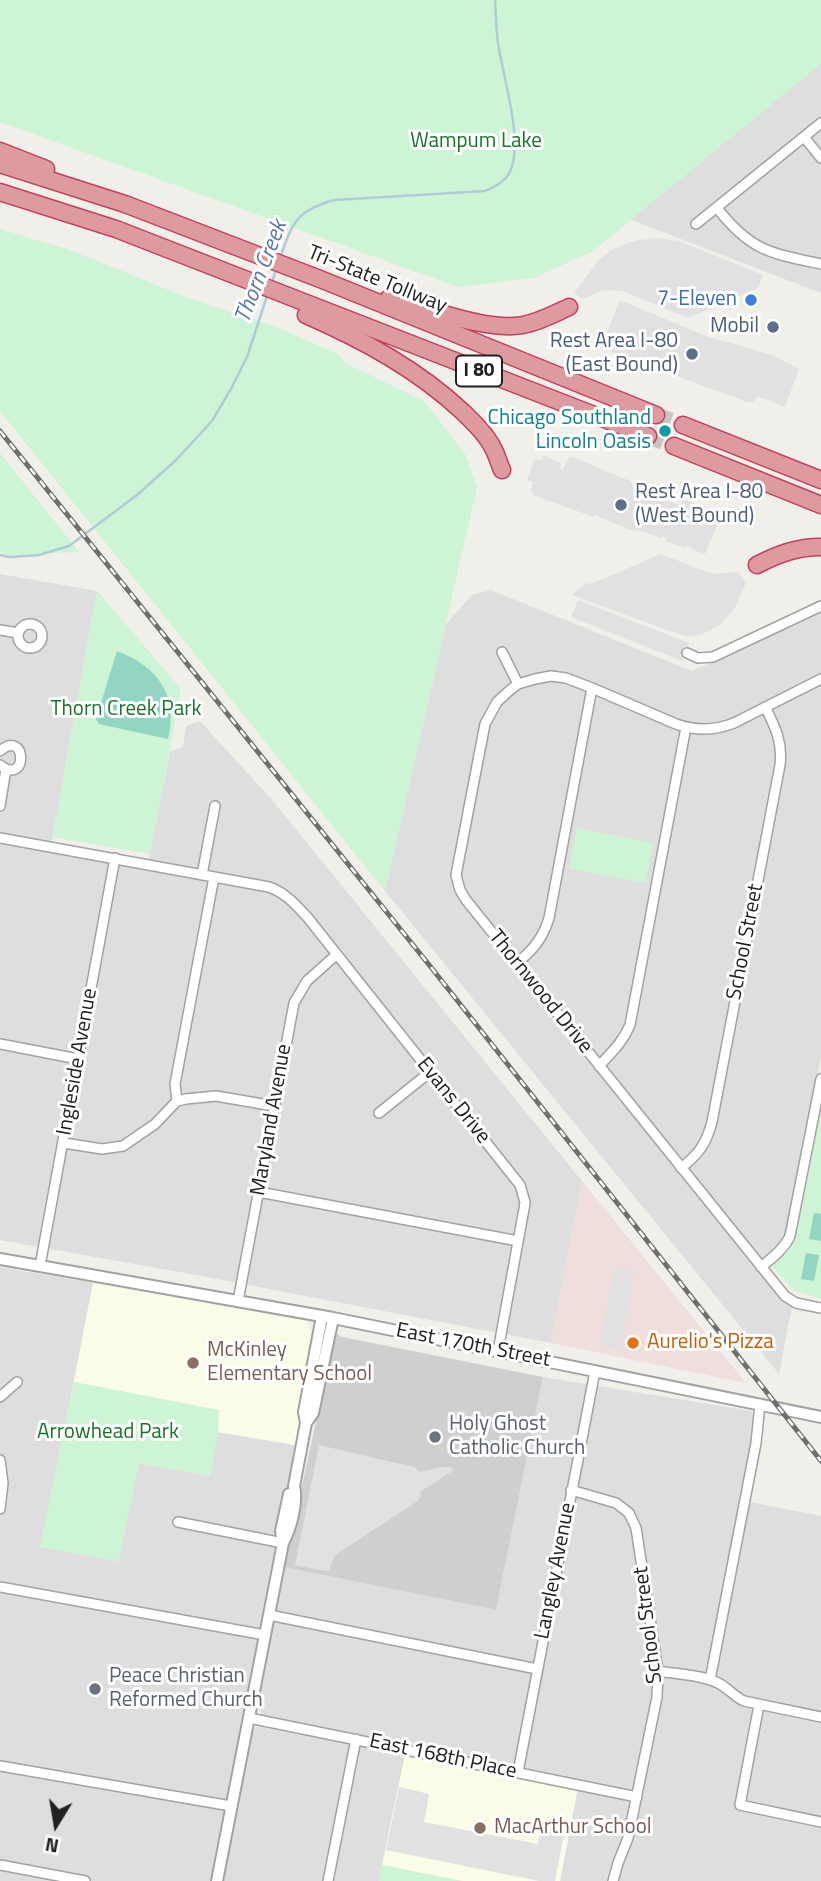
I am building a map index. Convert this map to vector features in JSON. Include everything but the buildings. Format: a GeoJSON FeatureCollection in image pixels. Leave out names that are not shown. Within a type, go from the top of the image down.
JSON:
{"type":"FeatureCollection","features":[{"type":"Feature","properties":{"kind":"highway"},"geometry":{"type":"LineString","coordinates":[[0,151],[125,204]]}},
{"type":"Feature","properties":{"kind":"highway","name":"Tri-State Tollway"},"geometry":{"type":"LineString","coordinates":[[0,164],[125,204],[320,279],[656,415]]}},
{"type":"Feature","properties":{"kind":"highway"},"geometry":{"type":"LineString","coordinates":[[0,192],[116,229],[179,265],[232,280],[308,310],[381,351],[447,397],[487,439],[502,470]]}},
{"type":"Feature","properties":{"kind":"highway"},"geometry":{"type":"LineString","coordinates":[[337,286],[495,325],[522,325],[569,307]]}},
{"type":"Feature","properties":{"kind":"highway","name":"I 80"},"geometry":{"type":"LineString","coordinates":[[308,310],[648,436]]}},
{"type":"Feature","properties":{"kind":"highway"},"geometry":{"type":"LineString","coordinates":[[682,425],[821,480]]}},
{"type":"Feature","properties":{"kind":"highway"},"geometry":{"type":"LineString","coordinates":[[674,446],[821,505]]}},
{"type":"Feature","properties":{"kind":"highway"},"geometry":{"type":"LineString","coordinates":[[757,565],[779,554],[807,547],[821,547]]}},
{"type":"Feature","properties":{"kind":"street"},"geometry":{"type":"LineString","coordinates":[[696,223],[821,123]]}},
{"type":"Feature","properties":{"kind":"street"},"geometry":{"type":"LineString","coordinates":[[804,137],[821,158]]}},
{"type":"Feature","properties":{"kind":"street"},"geometry":{"type":"LineString","coordinates":[[717,208],[741,236],[758,247],[786,257],[821,264]]}},
{"type":"Feature","properties":{"kind":"street"},"geometry":{"type":"LineString","coordinates":[[687,653],[698,658],[713,657],[821,606]]}},
{"type":"Feature","properties":{"kind":"street"},"geometry":{"type":"LineString","coordinates":[[0,630],[18,633]]}},
{"type":"Feature","properties":{"kind":"street"},"geometry":{"type":"LineString","coordinates":[[502,652],[519,684],[535,678],[566,678],[686,727],[705,730],[723,727],[821,679]]}},
{"type":"Feature","properties":{"kind":"street","name":"Thornwood Drive"},"geometry":{"type":"LineString","coordinates":[[519,684],[497,702],[485,724],[456,875],[458,886],[761,1267],[790,1300],[821,1308]]}},
{"type":"Feature","properties":{"kind":"street"},"geometry":{"type":"LineString","coordinates":[[517,963],[537,945],[549,918],[592,688]]}},
{"type":"Feature","properties":{"kind":"street","name":"School Street"},"geometry":{"type":"LineString","coordinates":[[681,1168],[700,1151],[712,1122],[780,765],[780,741],[765,707]]}},
{"type":"Feature","properties":{"kind":"street"},"geometry":{"type":"LineString","coordinates":[[599,1066],[619,1045],[629,1025],[686,727]]}},
{"type":"Feature","properties":{"kind":"street"},"geometry":{"type":"LineString","coordinates":[[0,751],[4,747],[12,746],[22,757],[20,764],[14,769],[3,767],[0,806]]}},
{"type":"Feature","properties":{"kind":"street"},"geometry":{"type":"LineString","coordinates":[[202,874],[215,806]]}},
{"type":"Feature","properties":{"kind":"street"},"geometry":{"type":"LineString","coordinates":[[0,838],[215,877],[174,1084],[177,1101],[155,1124],[122,1146],[103,1149],[64,1143]]}},
{"type":"Feature","properties":{"kind":"street","name":"Ingleside Avenue"},"geometry":{"type":"LineString","coordinates":[[40,1266],[115,858]]}},
{"type":"Feature","properties":{"kind":"street","name":"Evans Drive"},"geometry":{"type":"LineString","coordinates":[[215,877],[275,889],[300,910],[520,1185],[524,1209],[498,1351]]}},
{"type":"Feature","properties":{"kind":"street","name":"Maryland Avenue"},"geometry":{"type":"LineString","coordinates":[[238,1301],[297,995],[307,981],[336,955]]}},
{"type":"Feature","properties":{"kind":"street"},"geometry":{"type":"LineString","coordinates":[[0,1044],[78,1059]]}},
{"type":"Feature","properties":{"kind":"street"},"geometry":{"type":"LineString","coordinates":[[379,1113],[430,1072]]}},
{"type":"Feature","properties":{"kind":"street"},"geometry":{"type":"LineString","coordinates":[[761,1267],[779,1252],[790,1236],[821,1079]]}},
{"type":"Feature","properties":{"kind":"street"},"geometry":{"type":"LineString","coordinates":[[177,1101],[216,1096],[274,1106]]}},
{"type":"Feature","properties":{"kind":"street"},"geometry":{"type":"LineString","coordinates":[[259,1192],[518,1241]]}},
{"type":"Feature","properties":{"kind":"street","name":"East 170th Street"},"geometry":{"type":"LineString","coordinates":[[0,1258],[328,1317],[821,1417]]}},
{"type":"Feature","properties":{"kind":"street"},"geometry":{"type":"LineString","coordinates":[[217,1881],[283,1543],[281,1531],[289,1494],[294,1486],[306,1423],[313,1413],[328,1317]]}},
{"type":"Feature","properties":{"kind":"street","name":"Langley Avenue"},"geometry":{"type":"LineString","coordinates":[[518,1772],[595,1371]]}},
{"type":"Feature","properties":{"kind":"street"},"geometry":{"type":"LineString","coordinates":[[0,1397],[18,1382]]}},
{"type":"Feature","properties":{"kind":"street"},"geometry":{"type":"LineString","coordinates":[[710,1680],[756,1443],[760,1404]]}},
{"type":"Feature","properties":{"kind":"street"},"geometry":{"type":"LineString","coordinates":[[0,1460],[3,1483],[0,1509]]}},
{"type":"Feature","properties":{"kind":"street","name":"School Street"},"geometry":{"type":"LineString","coordinates":[[571,1490],[616,1503],[629,1513],[636,1528],[658,1671],[657,1697],[637,1797],[628,1838],[613,1881]]}},
{"type":"Feature","properties":{"kind":"street"},"geometry":{"type":"LineString","coordinates":[[178,1522],[283,1543]]}},
{"type":"Feature","properties":{"kind":"street"},"geometry":{"type":"LineString","coordinates":[[0,1587],[265,1634]]}},
{"type":"Feature","properties":{"kind":"street"},"geometry":{"type":"LineString","coordinates":[[269,1615],[537,1668]]}},
{"type":"Feature","properties":{"kind":"street"},"geometry":{"type":"LineString","coordinates":[[658,1671],[710,1680],[736,1698],[821,1717]]}},
{"type":"Feature","properties":{"kind":"street"},"geometry":{"type":"LineString","coordinates":[[759,1705],[740,1805],[821,1822]]}},
{"type":"Feature","properties":{"kind":"street","name":"East 168th Place"},"geometry":{"type":"LineString","coordinates":[[249,1718],[637,1797]]}},
{"type":"Feature","properties":{"kind":"street"},"geometry":{"type":"LineString","coordinates":[[328,1881],[356,1739]]}},
{"type":"Feature","properties":{"kind":"street"},"geometry":{"type":"LineString","coordinates":[[0,1766],[231,1806]]}},
{"type":"Feature","properties":{"kind":"street"},"geometry":{"type":"LineString","coordinates":[[0,1866],[85,1881]]}},
{"type":"Feature","properties":{"kind":"shaded area"},"geometry":{"type":"Polygon","coordinates":[[[821,63],[821,293],[629,219],[821,63]]]}},
{"type":"Feature","properties":{"kind":"shaded area"},"geometry":{"type":"Polygon","coordinates":[[[657,238],[679,241],[763,275],[758,288],[688,318],[623,291],[604,290],[582,299],[574,293],[598,261],[610,251],[638,240],[657,238]]]}},
{"type":"Feature","properties":{"kind":"shaded area","name":"Rest Area I-80 (East Bound)"},"geometry":{"type":"Polygon","coordinates":[[[620,300],[706,336],[772,355],[799,369],[785,407],[757,396],[753,402],[747,402],[601,348],[620,300]]]}},
{"type":"Feature","properties":{"kind":"shaded area","name":"Rest Area I-80 (West Bound)"},"geometry":{"type":"Polygon","coordinates":[[[543,455],[561,463],[560,469],[573,457],[630,481],[634,487],[680,505],[683,499],[716,512],[713,518],[719,521],[705,554],[691,547],[685,548],[666,541],[667,538],[662,536],[661,538],[630,530],[596,515],[594,517],[535,496],[531,491],[533,482],[527,480],[534,459],[541,461],[543,455]]]}},
{"type":"Feature","properties":{"kind":"shaded area"},"geometry":{"type":"Polygon","coordinates":[[[661,554],[712,574],[738,572],[746,583],[735,608],[721,624],[703,634],[690,637],[572,595],[586,583],[591,584],[661,554]]]}},
{"type":"Feature","properties":{"kind":"shaded area"},"geometry":{"type":"Polygon","coordinates":[[[0,574],[97,591],[50,852],[147,868],[170,751],[183,747],[186,726],[200,721],[273,801],[582,1181],[551,1343],[0,1240],[0,574]]]}},
{"type":"Feature","properties":{"kind":"shaded area"},"geometry":{"type":"Polygon","coordinates":[[[491,590],[692,671],[821,613],[821,1057],[789,1229],[785,1240],[755,1265],[792,1306],[779,1374],[385,891],[446,624],[472,595],[491,590]]]}},
{"type":"Feature","properties":{"kind":"shaded area"},"geometry":{"type":"Polygon","coordinates":[[[578,600],[689,643],[682,661],[571,617],[578,600]]]}},
{"type":"Feature","properties":{"kind":"shaded area"},"geometry":{"type":"Polygon","coordinates":[[[582,1181],[746,1383],[551,1343],[582,1181]]]}},
{"type":"Feature","properties":{"kind":"shaded area"},"geometry":{"type":"Polygon","coordinates":[[[0,1267],[93,1283],[41,1547],[118,1561],[139,1463],[209,1476],[218,1432],[295,1445],[210,1881],[0,1881],[0,1267]]]}},
{"type":"Feature","properties":{"kind":"shaded area"},"geometry":{"type":"Polygon","coordinates":[[[619,1268],[635,1271],[620,1349],[600,1345],[614,1270],[618,1271],[619,1268]]]}},
{"type":"Feature","properties":{"kind":"shaded area","name":"McKinley Elementary School"},"geometry":{"type":"Polygon","coordinates":[[[93,1283],[306,1321],[312,1335],[312,1343],[295,1445],[218,1432],[218,1410],[74,1382],[93,1283]]]}},
{"type":"Feature","properties":{"kind":"shaded area"},"geometry":{"type":"Polygon","coordinates":[[[337,1334],[543,1377],[496,1610],[284,1567],[337,1334]]]}},
{"type":"Feature","properties":{"kind":"shaded area"},"geometry":{"type":"Polygon","coordinates":[[[543,1377],[751,1411],[755,1423],[740,1500],[821,1516],[821,1881],[560,1881],[580,1779],[270,1718],[260,1710],[259,1702],[284,1567],[496,1610],[543,1377]]]}},
{"type":"Feature","properties":{"kind":"shaded area"},"geometry":{"type":"Polygon","coordinates":[[[319,1445],[414,1467],[420,1472],[441,1467],[454,1470],[420,1492],[418,1501],[335,1555],[329,1570],[325,1571],[295,1565],[319,1445]]]}},
{"type":"Feature","properties":{"kind":"shaded area"},"geometry":{"type":"Polygon","coordinates":[[[260,1727],[405,1755],[379,1881],[223,1881],[252,1731],[260,1727]]]}},
{"type":"Feature","properties":{"kind":"shaded area","name":"MacArthur School"},"geometry":{"type":"Polygon","coordinates":[[[405,1755],[577,1791],[560,1881],[462,1881],[382,1865],[405,1755]]]}},
{"type":"Feature","properties":{"kind":"shaded area"},"geometry":{"type":"Polygon","coordinates":[[[399,1787],[429,1794],[424,1822],[538,1844],[543,1820],[566,1824],[555,1881],[539,1881],[386,1850],[399,1787]]]}},
{"type":"Feature","properties":{"kind":"green space","name":"Wampum Lake"},"geometry":{"type":"Polygon","coordinates":[[[0,0],[821,0],[821,64],[593,251],[534,278],[458,287],[0,122],[0,0]]]}},
{"type":"Feature","properties":{"kind":"green space"},"geometry":{"type":"Polygon","coordinates":[[[0,229],[70,250],[191,299],[279,328],[337,354],[347,364],[424,401],[465,454],[477,487],[385,891],[0,411],[0,229]]]}},
{"type":"Feature","properties":{"kind":"green space"},"geometry":{"type":"Polygon","coordinates":[[[0,453],[79,552],[8,555],[0,552],[0,453]]]}},
{"type":"Feature","properties":{"kind":"green space","name":"Thorn Creek Park"},"geometry":{"type":"Polygon","coordinates":[[[97,591],[181,689],[150,854],[53,837],[97,591]]]}},
{"type":"Feature","properties":{"kind":"green space"},"geometry":{"type":"Polygon","coordinates":[[[117,651],[143,665],[162,684],[170,709],[168,739],[99,724],[96,719],[117,651]]]}},
{"type":"Feature","properties":{"kind":"green space"},"geometry":{"type":"Polygon","coordinates":[[[577,828],[653,843],[646,883],[569,869],[577,828]]]}},
{"type":"Feature","properties":{"kind":"green space"},"geometry":{"type":"Polygon","coordinates":[[[821,1111],[821,1299],[794,1290],[772,1266],[790,1250],[797,1235],[821,1111]]]}},
{"type":"Feature","properties":{"kind":"green space"},"geometry":{"type":"Polygon","coordinates":[[[814,1213],[821,1214],[821,1241],[809,1239],[814,1213]]]}},
{"type":"Feature","properties":{"kind":"green space"},"geometry":{"type":"Polygon","coordinates":[[[806,1253],[819,1255],[814,1281],[801,1279],[806,1253]]]}},
{"type":"Feature","properties":{"kind":"green space","name":"Arrowhead Park"},"geometry":{"type":"Polygon","coordinates":[[[74,1382],[219,1410],[210,1476],[139,1463],[119,1561],[40,1547],[74,1382]]]}},
{"type":"Feature","properties":{"kind":"green space"},"geometry":{"type":"Polygon","coordinates":[[[382,1865],[462,1881],[379,1881],[382,1865]]]}},
{"type":"Feature","properties":{"kind":"waterway","name":"Thorn Creek"},"geometry":{"type":"LineString","coordinates":[[281,256],[298,219],[322,204],[334,200],[485,191],[505,179],[514,159],[515,143],[498,43],[495,0]]}},
{"type":"Feature","properties":{"kind":"waterway","name":"Thorn Creek"},"geometry":{"type":"LineString","coordinates":[[272,283],[276,269]]}},
{"type":"Feature","properties":{"kind":"waterway","name":"Thorn Creek"},"geometry":{"type":"LineString","coordinates":[[0,555],[39,555],[69,546],[137,495],[175,461],[212,421],[232,387],[247,357],[267,296]]}},
{"type":"Feature","properties":{"kind":"tunnel"},"geometry":{"type":"LineString","coordinates":[[656,415],[683,425]]}},
{"type":"Feature","properties":{"kind":"tunnel"},"geometry":{"type":"LineString","coordinates":[[648,436],[674,446]]}},
{"type":"Feature","properties":{"kind":"railway"},"geometry":{"type":"LineString","coordinates":[[0,431],[430,966],[821,1461]]}},
{"type":"Feature","properties":{"kind":"place","name":"7-Eleven"},"geometry":{"type":"Point","coordinates":[751,300]}},
{"type":"Feature","properties":{"kind":"place","name":"Mobil"},"geometry":{"type":"Point","coordinates":[773,327]}},
{"type":"Feature","properties":{"kind":"place","name":"Rest Area I-80 (East Bound)"},"geometry":{"type":"Point","coordinates":[692,354]}},
{"type":"Feature","properties":{"kind":"place","name":"Chicago Southland Lincoln Oasis"},"geometry":{"type":"Point","coordinates":[665,431]}},
{"type":"Feature","properties":{"kind":"place","name":"Rest Area I-80 (West Bound)"},"geometry":{"type":"Point","coordinates":[621,505]}},
{"type":"Feature","properties":{"kind":"place","name":"Aurelio's Pizza"},"geometry":{"type":"Point","coordinates":[633,1343]}},
{"type":"Feature","properties":{"kind":"place","name":"McKinley Elementary School"},"geometry":{"type":"Point","coordinates":[193,1363]}},
{"type":"Feature","properties":{"kind":"place","name":"Holy Ghost Catholic Church"},"geometry":{"type":"Point","coordinates":[435,1437]}},
{"type":"Feature","properties":{"kind":"place","name":"Peace Christian Reformed Church"},"geometry":{"type":"Point","coordinates":[95,1689]}},
{"type":"Feature","properties":{"kind":"place","name":"MacArthur School"},"geometry":{"type":"Point","coordinates":[480,1828]}}]}
